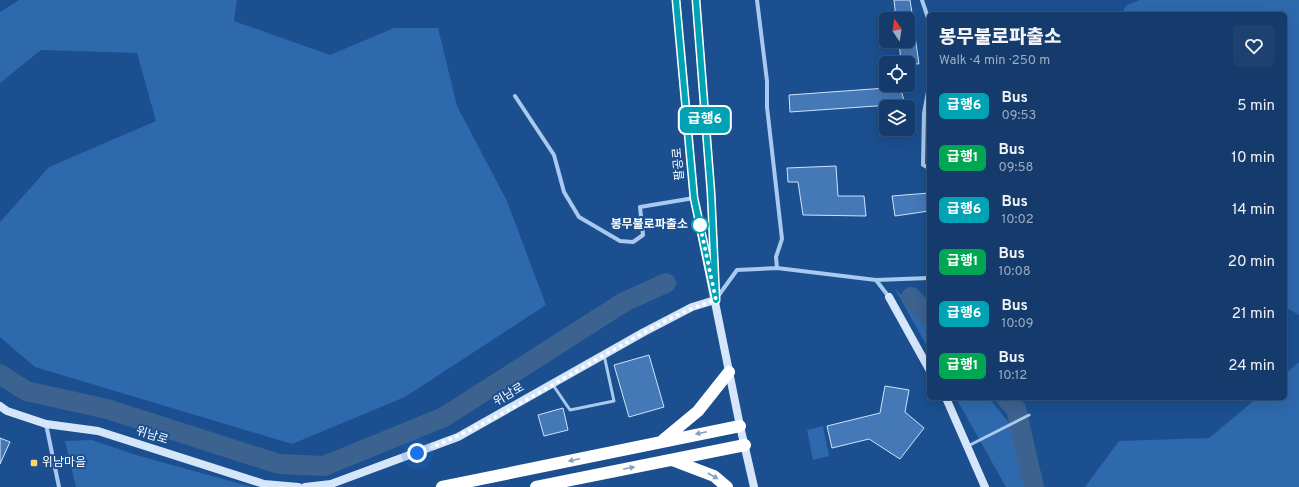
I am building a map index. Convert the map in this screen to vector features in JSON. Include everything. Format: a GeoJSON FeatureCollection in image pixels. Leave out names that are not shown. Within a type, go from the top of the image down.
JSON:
{"type":"FeatureCollection","features":[{"type":"Feature","properties":{"kind":"highway"},"geometry":{"type":"LineString","coordinates":[[661,442],[698,411],[729,372]]}},
{"type":"Feature","properties":{"kind":"highway"},"geometry":{"type":"LineString","coordinates":[[442,487],[740,426]]}},
{"type":"Feature","properties":{"kind":"highway"},"geometry":{"type":"LineString","coordinates":[[536,487],[745,445]]}},
{"type":"Feature","properties":{"kind":"highway"},"geometry":{"type":"LineString","coordinates":[[671,459],[714,476],[727,487]]}},
{"type":"Feature","properties":{"kind":"street","name":"팔공로"},"geometry":{"type":"LineString","coordinates":[[676,0],[694,198],[716,300],[740,426],[754,487]]}},
{"type":"Feature","properties":{"kind":"street","name":"팔공로"},"geometry":{"type":"LineString","coordinates":[[696,0],[711,192],[716,300]]}},
{"type":"Feature","properties":{"kind":"street"},"geometry":{"type":"LineString","coordinates":[[757,0],[767,81],[767,107],[782,239],[776,257],[776,268]]}},
{"type":"Feature","properties":{"kind":"street"},"geometry":{"type":"LineString","coordinates":[[922,0],[927,15]]}},
{"type":"Feature","properties":{"kind":"street"},"geometry":{"type":"LineString","coordinates":[[515,96],[554,155],[564,192],[579,217],[620,241],[633,242],[643,235],[640,206],[694,198]]}},
{"type":"Feature","properties":{"kind":"street"},"geometry":{"type":"LineString","coordinates":[[927,97],[924,113],[923,165],[927,167]]}},
{"type":"Feature","properties":{"kind":"street"},"geometry":{"type":"LineString","coordinates":[[716,300],[737,270],[776,268],[876,280],[927,278]]}},
{"type":"Feature","properties":{"kind":"street"},"geometry":{"type":"LineString","coordinates":[[876,280],[889,297],[927,365]]}},
{"type":"Feature","properties":{"kind":"street","name":"위남로"},"geometry":{"type":"LineString","coordinates":[[305,487],[331,484],[458,437],[692,307],[716,300]]}},
{"type":"Feature","properties":{"kind":"street"},"geometry":{"type":"LineString","coordinates":[[947,400],[985,487]]}},
{"type":"Feature","properties":{"kind":"street","name":"위남로"},"geometry":{"type":"LineString","coordinates":[[0,406],[7,411],[46,424],[98,431],[264,484],[298,487]]}},
{"type":"Feature","properties":{"kind":"street"},"geometry":{"type":"LineString","coordinates":[[46,424],[59,487]]}},
{"type":"Feature","properties":{"kind":"lane"},"geometry":{"type":"LineString","coordinates":[[552,384],[570,410],[614,401],[604,355]]}},
{"type":"Feature","properties":{"kind":"lane"},"geometry":{"type":"LineString","coordinates":[[968,446],[1029,415]]}},
{"type":"Feature","properties":{"kind":"shaded area"},"geometry":{"type":"Polygon","coordinates":[[[19,0],[237,0],[234,21],[330,55],[394,28],[438,28],[457,106],[507,201],[546,305],[405,397],[292,444],[35,367],[0,337],[0,222],[49,167],[156,121],[137,53],[41,50],[0,83],[0,12],[19,0]]]}},
{"type":"Feature","properties":{"kind":"shaded area"},"geometry":{"type":"Polygon","coordinates":[[[1140,0],[1299,0],[1299,315],[1287,308],[1287,12],[1122,12],[1127,5],[1140,0]]]}},
{"type":"Feature","properties":{"kind":"shaded area"},"geometry":{"type":"Polygon","coordinates":[[[894,287],[927,324],[927,346],[894,287]]]}},
{"type":"Feature","properties":{"kind":"shaded area"},"geometry":{"type":"Polygon","coordinates":[[[1299,362],[1299,487],[1085,487],[1119,441],[1209,438],[1255,400],[1287,400],[1287,372],[1299,362]]]}},
{"type":"Feature","properties":{"kind":"shaded area"},"geometry":{"type":"Polygon","coordinates":[[[957,400],[991,400],[1014,429],[1035,487],[1006,487],[957,400]]]}},
{"type":"Feature","properties":{"kind":"shaded area"},"geometry":{"type":"Polygon","coordinates":[[[823,426],[829,456],[813,460],[807,430],[823,426]]]}},
{"type":"Feature","properties":{"kind":"shaded area"},"geometry":{"type":"Polygon","coordinates":[[[92,440],[136,455],[252,487],[76,487],[65,441],[92,440]]]}},
{"type":"Feature","properties":{"kind":"building"},"geometry":{"type":"Polygon","coordinates":[[[894,0],[910,0],[912,12],[895,12],[894,0]]]}},
{"type":"Feature","properties":{"kind":"building"},"geometry":{"type":"Polygon","coordinates":[[[915,37],[919,64],[915,64],[915,56],[900,56],[900,48],[915,48],[915,37]]]}},
{"type":"Feature","properties":{"kind":"building"},"geometry":{"type":"Polygon","coordinates":[[[879,89],[879,92],[901,92],[904,100],[879,100],[879,106],[790,112],[789,95],[879,89]]]}},
{"type":"Feature","properties":{"kind":"building"},"geometry":{"type":"Polygon","coordinates":[[[836,166],[838,196],[864,196],[866,216],[803,215],[798,182],[788,182],[787,168],[836,166]]]}},
{"type":"Feature","properties":{"kind":"building"},"geometry":{"type":"Polygon","coordinates":[[[927,193],[927,211],[895,216],[892,196],[927,193]]]}},
{"type":"Feature","properties":{"kind":"building"},"geometry":{"type":"Polygon","coordinates":[[[649,355],[664,407],[629,417],[614,365],[649,355]]]}},
{"type":"Feature","properties":{"kind":"building"},"geometry":{"type":"Polygon","coordinates":[[[885,386],[909,390],[905,412],[924,428],[900,459],[869,439],[832,448],[827,426],[880,413],[885,386]]]}},
{"type":"Feature","properties":{"kind":"building"},"geometry":{"type":"Polygon","coordinates":[[[563,408],[568,430],[544,436],[538,415],[563,408]]]}},
{"type":"Feature","properties":{"kind":"building"},"geometry":{"type":"Polygon","coordinates":[[[0,438],[10,442],[0,464],[0,438]]]}},
{"type":"Feature","properties":{"kind":"waterway"},"geometry":{"type":"LineString","coordinates":[[0,374],[26,391],[107,409],[279,464],[324,466],[444,417],[624,302],[666,283]]}},
{"type":"Feature","properties":{"kind":"waterway"},"geometry":{"type":"LineString","coordinates":[[911,297],[927,314]]}},
{"type":"Feature","properties":{"kind":"waterway"},"geometry":{"type":"LineString","coordinates":[[1008,400],[1016,409],[1034,487]]}},
{"type":"Feature","properties":{"kind":"bus line","name":"급행6"},"geometry":{"type":"LineString","coordinates":[[676,0],[694,198],[716,300],[711,192],[696,0]]}},
{"type":"Feature","properties":{"kind":"place","name":"봉무불로파출소"},"geometry":{"type":"Point","coordinates":[700,225]}},
{"type":"Feature","properties":{"kind":"place","name":"위남마을"},"geometry":{"type":"Point","coordinates":[34,463]}},
{"type":"Feature","properties":{"kind":"route"},"geometry":{"type":"LineString","coordinates":[[417,453],[458,437],[692,307],[716,300],[700,225]]}}]}
